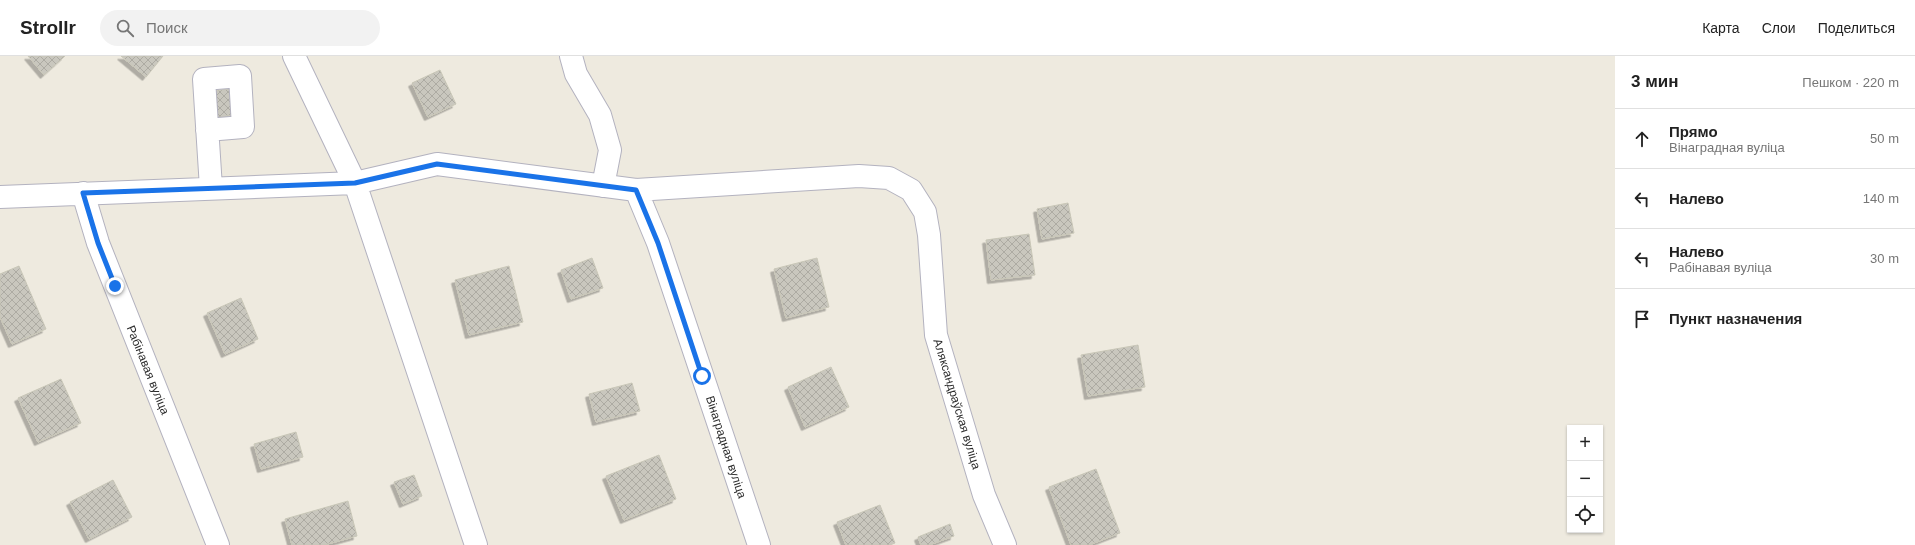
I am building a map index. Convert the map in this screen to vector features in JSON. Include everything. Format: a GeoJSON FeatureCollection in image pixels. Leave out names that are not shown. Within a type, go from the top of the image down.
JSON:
{"type":"FeatureCollection","features":[{"type":"Feature","properties":{"kind":"street"},"geometry":{"type":"LineString","coordinates":[[294,56],[355,183],[476,545]]}},
{"type":"Feature","properties":{"kind":"street"},"geometry":{"type":"LineString","coordinates":[[571,56],[576,74],[600,115],[610,150],[603,186]]}},
{"type":"Feature","properties":{"kind":"street"},"geometry":{"type":"LineString","coordinates":[[207,130],[211,188]]}},
{"type":"Feature","properties":{"kind":"street"},"geometry":{"type":"LineString","coordinates":[[0,197],[355,183],[437,164],[636,190]]}},
{"type":"Feature","properties":{"kind":"street","name":"Аляксандраўская вуліца"},"geometry":{"type":"LineString","coordinates":[[636,190],[859,176],[889,178],[911,190],[925,212],[929,235],[936,335],[984,495],[1005,545]]}},
{"type":"Feature","properties":{"kind":"street","name":"Вінаградная вуліца"},"geometry":{"type":"LineString","coordinates":[[636,190],[658,243],[759,545]]}},
{"type":"Feature","properties":{"kind":"street","name":"Рабінавая вуліца"},"geometry":{"type":"LineString","coordinates":[[83,193],[98,243],[218,545]]}},
{"type":"Feature","properties":{"kind":"building"},"geometry":{"type":"Polygon","coordinates":[[[28,56],[65,56],[44,75],[28,56]]]}},
{"type":"Feature","properties":{"kind":"building"},"geometry":{"type":"Polygon","coordinates":[[[121,56],[163,56],[146,77],[121,56]]]}},
{"type":"Feature","properties":{"kind":"building"},"geometry":{"type":"Polygon","coordinates":[[[440,70],[456,104],[428,117],[412,83],[440,70]]]}},
{"type":"Feature","properties":{"kind":"building"},"geometry":{"type":"Polygon","coordinates":[[[229,89],[232,115],[214,118],[211,91],[229,89]]]}},
{"type":"Feature","properties":{"kind":"building"},"geometry":{"type":"Polygon","coordinates":[[[1068,203],[1074,233],[1042,239],[1037,209],[1068,203]]]}},
{"type":"Feature","properties":{"kind":"building"},"geometry":{"type":"Polygon","coordinates":[[[1029,234],[1035,275],[991,280],[986,240],[1029,234]]]}},
{"type":"Feature","properties":{"kind":"building"},"geometry":{"type":"Polygon","coordinates":[[[592,258],[603,288],[571,299],[561,270],[592,258]]]}},
{"type":"Feature","properties":{"kind":"building"},"geometry":{"type":"Polygon","coordinates":[[[817,258],[829,307],[786,318],[774,269],[817,258]]]}},
{"type":"Feature","properties":{"kind":"building"},"geometry":{"type":"Polygon","coordinates":[[[19,266],[46,329],[12,344],[0,317],[0,274],[19,266]]]}},
{"type":"Feature","properties":{"kind":"building"},"geometry":{"type":"Polygon","coordinates":[[[509,266],[523,322],[469,335],[455,280],[509,266]]]}},
{"type":"Feature","properties":{"kind":"building"},"geometry":{"type":"Polygon","coordinates":[[[241,298],[258,339],[225,354],[207,313],[241,298]]]}},
{"type":"Feature","properties":{"kind":"building"},"geometry":{"type":"Polygon","coordinates":[[[1138,345],[1145,387],[1088,396],[1081,355],[1138,345]]]}},
{"type":"Feature","properties":{"kind":"building"},"geometry":{"type":"Polygon","coordinates":[[[831,367],[849,407],[805,427],[788,387],[831,367]]]}},
{"type":"Feature","properties":{"kind":"building"},"geometry":{"type":"Polygon","coordinates":[[[61,379],[81,423],[38,442],[18,398],[61,379]]]}},
{"type":"Feature","properties":{"kind":"building"},"geometry":{"type":"Polygon","coordinates":[[[632,383],[640,411],[596,422],[589,394],[632,383]]]}},
{"type":"Feature","properties":{"kind":"building"},"geometry":{"type":"Polygon","coordinates":[[[296,432],[303,457],[261,469],[254,444],[296,432]]]}},
{"type":"Feature","properties":{"kind":"building"},"geometry":{"type":"Polygon","coordinates":[[[659,455],[676,499],[624,520],[606,476],[659,455]]]}},
{"type":"Feature","properties":{"kind":"building"},"geometry":{"type":"Polygon","coordinates":[[[1096,469],[1120,533],[1089,545],[1071,545],[1049,487],[1096,469]]]}},
{"type":"Feature","properties":{"kind":"building"},"geometry":{"type":"Polygon","coordinates":[[[414,475],[422,496],[403,504],[394,482],[414,475]]]}},
{"type":"Feature","properties":{"kind":"building"},"geometry":{"type":"Polygon","coordinates":[[[113,480],[132,517],[89,539],[70,502],[113,480]]]}},
{"type":"Feature","properties":{"kind":"building"},"geometry":{"type":"Polygon","coordinates":[[[348,501],[357,536],[324,545],[292,545],[285,519],[348,501]]]}},
{"type":"Feature","properties":{"kind":"building"},"geometry":{"type":"Polygon","coordinates":[[[880,505],[895,543],[890,545],[846,545],[837,522],[880,505]]]}},
{"type":"Feature","properties":{"kind":"building"},"geometry":{"type":"Polygon","coordinates":[[[950,524],[954,536],[929,545],[921,545],[918,537],[950,524]]]}},
{"type":"Feature","properties":{"kind":"route"},"geometry":{"type":"LineString","coordinates":[[115,286],[98,243],[83,193],[355,183],[437,164],[636,190],[658,243],[702,376]]}}]}
